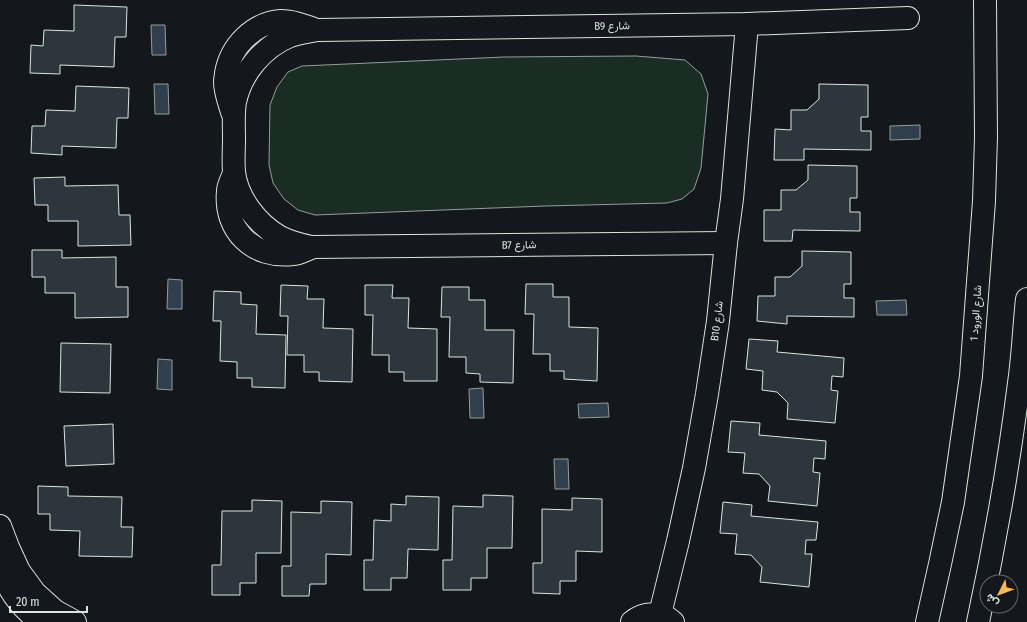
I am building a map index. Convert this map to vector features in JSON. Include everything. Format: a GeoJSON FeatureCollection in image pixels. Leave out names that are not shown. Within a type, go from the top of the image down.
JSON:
{"type":"FeatureCollection","features":[{"type":"Feature","properties":{"kind":"street","name":"شارع الورود 1"},"geometry":{"type":"LineString","coordinates":[[927,622],[953,502],[971,376],[984,201],[986,137],[986,0]]}},
{"type":"Feature","properties":{"kind":"street","name":"B9 شارع"},"geometry":{"type":"LineString","coordinates":[[312,247],[295,254],[277,255],[259,250],[244,240],[233,225],[227,208],[228,189],[234,172],[233,116],[235,101],[240,88],[246,74],[264,52],[289,37],[302,32],[317,30],[747,24],[908,18]]}},
{"type":"Feature","properties":{"kind":"street","name":"B10 شارع"},"geometry":{"type":"LineString","coordinates":[[666,618],[681,527],[694,468],[706,401],[718,321],[732,199],[747,24]]}},
{"type":"Feature","properties":{"kind":"street","name":"B7 شارع"},"geometry":{"type":"LineString","coordinates":[[312,247],[726,243]]}},
{"type":"Feature","properties":{"kind":"street"},"geometry":{"type":"LineString","coordinates":[[978,622],[992,556],[1007,469],[1019,382],[1027,299]]}},
{"type":"Feature","properties":{"kind":"street"},"geometry":{"type":"LineString","coordinates":[[0,526],[19,571],[35,593],[55,611],[75,622]]}},
{"type":"Feature","properties":{"kind":"street"},"geometry":{"type":"LineString","coordinates":[[0,561],[2,573],[14,596],[32,616],[41,622]]}},
{"type":"Feature","properties":{"kind":"street"},"geometry":{"type":"LineString","coordinates":[[632,622],[637,618],[648,614],[666,618]]}},
{"type":"Feature","properties":{"kind":"green space"},"geometry":{"type":"Polygon","coordinates":[[[636,56],[685,60],[701,74],[708,94],[701,168],[694,189],[682,199],[667,203],[315,215],[298,210],[284,199],[273,183],[269,165],[270,105],[277,87],[288,72],[302,66],[504,57],[636,56]]]}},
{"type":"Feature","properties":{"kind":"water"},"geometry":{"type":"Polygon","coordinates":[[[151,25],[165,25],[166,55],[152,55],[151,25]]]}},
{"type":"Feature","properties":{"kind":"water"},"geometry":{"type":"Polygon","coordinates":[[[154,84],[168,84],[169,114],[155,114],[154,84]]]}},
{"type":"Feature","properties":{"kind":"water"},"geometry":{"type":"Polygon","coordinates":[[[920,125],[920,139],[890,140],[890,126],[920,125]]]}},
{"type":"Feature","properties":{"kind":"water"},"geometry":{"type":"Polygon","coordinates":[[[168,279],[182,280],[182,309],[167,309],[168,279]]]}},
{"type":"Feature","properties":{"kind":"water"},"geometry":{"type":"Polygon","coordinates":[[[906,300],[907,315],[877,315],[876,301],[906,300]]]}},
{"type":"Feature","properties":{"kind":"water"},"geometry":{"type":"Polygon","coordinates":[[[158,359],[172,360],[172,390],[157,389],[158,359]]]}},
{"type":"Feature","properties":{"kind":"water"},"geometry":{"type":"Polygon","coordinates":[[[483,388],[484,418],[470,418],[469,389],[483,388]]]}},
{"type":"Feature","properties":{"kind":"water"},"geometry":{"type":"Polygon","coordinates":[[[608,403],[609,417],[579,418],[578,404],[608,403]]]}},
{"type":"Feature","properties":{"kind":"water"},"geometry":{"type":"Polygon","coordinates":[[[554,459],[568,459],[569,489],[555,489],[554,459]]]}},
{"type":"Feature","properties":{"kind":"building"},"geometry":{"type":"Polygon","coordinates":[[[74,5],[127,7],[126,37],[115,37],[114,67],[60,65],[60,74],[30,73],[31,45],[43,46],[44,30],[74,31],[74,5]]]}},
{"type":"Feature","properties":{"kind":"building"},"geometry":{"type":"Polygon","coordinates":[[[819,84],[868,85],[868,117],[861,117],[861,131],[871,131],[871,150],[804,149],[804,160],[774,160],[775,129],[791,130],[791,110],[807,110],[819,99],[819,84]]]}},
{"type":"Feature","properties":{"kind":"building"},"geometry":{"type":"Polygon","coordinates":[[[76,86],[129,88],[128,118],[117,118],[116,148],[62,146],[62,155],[31,153],[32,126],[45,126],[46,110],[75,111],[76,86]]]}},
{"type":"Feature","properties":{"kind":"building"},"geometry":{"type":"Polygon","coordinates":[[[808,165],[857,166],[857,198],[850,198],[850,212],[860,212],[860,231],[793,230],[792,241],[764,241],[764,210],[781,210],[781,190],[796,190],[808,180],[808,165]]]}},
{"type":"Feature","properties":{"kind":"building"},"geometry":{"type":"Polygon","coordinates":[[[65,177],[65,186],[118,185],[119,215],[130,215],[131,245],[78,246],[78,221],[48,221],[48,205],[35,205],[34,178],[65,177]]]}},
{"type":"Feature","properties":{"kind":"building"},"geometry":{"type":"Polygon","coordinates":[[[32,250],[62,250],[62,258],[116,257],[116,287],[128,287],[128,317],[75,318],[75,293],[45,293],[45,277],[32,277],[32,250]]]}},
{"type":"Feature","properties":{"kind":"building"},"geometry":{"type":"Polygon","coordinates":[[[802,251],[851,252],[851,284],[844,284],[844,298],[854,298],[854,317],[787,316],[787,324],[757,321],[758,296],[775,296],[775,277],[790,277],[802,266],[802,251]]]}},
{"type":"Feature","properties":{"kind":"building"},"geometry":{"type":"Polygon","coordinates":[[[526,284],[553,284],[553,297],[569,297],[569,327],[598,328],[597,381],[564,379],[564,371],[550,371],[550,354],[533,354],[534,314],[525,314],[526,284]]]}},
{"type":"Feature","properties":{"kind":"building"},"geometry":{"type":"Polygon","coordinates":[[[281,285],[308,286],[307,299],[324,299],[323,328],[353,329],[352,382],[319,381],[319,372],[304,372],[304,355],[287,355],[288,316],[280,316],[281,285]]]}},
{"type":"Feature","properties":{"kind":"building"},"geometry":{"type":"Polygon","coordinates":[[[365,285],[393,285],[392,298],[409,298],[408,328],[437,329],[437,381],[404,381],[404,372],[389,372],[389,355],[372,355],[373,315],[365,315],[365,285]]]}},
{"type":"Feature","properties":{"kind":"building"},"geometry":{"type":"Polygon","coordinates":[[[442,287],[469,287],[469,300],[485,300],[485,330],[514,330],[513,383],[480,382],[480,374],[466,373],[466,357],[449,357],[450,317],[441,317],[442,287]]]}},
{"type":"Feature","properties":{"kind":"building"},"geometry":{"type":"Polygon","coordinates":[[[214,291],[241,292],[241,304],[257,305],[256,334],[286,335],[285,388],[252,387],[252,378],[237,378],[237,362],[220,361],[221,321],[213,321],[214,291]]]}},
{"type":"Feature","properties":{"kind":"building"},"geometry":{"type":"Polygon","coordinates":[[[749,339],[778,341],[777,352],[844,358],[843,377],[832,376],[831,390],[838,391],[835,423],[787,419],[788,403],[777,392],[762,390],[763,371],[746,369],[749,339]]]}},
{"type":"Feature","properties":{"kind":"building"},"geometry":{"type":"Polygon","coordinates":[[[61,343],[111,344],[110,393],[60,392],[61,343]]]}},
{"type":"Feature","properties":{"kind":"building"},"geometry":{"type":"Polygon","coordinates":[[[731,421],[760,423],[759,435],[826,441],[825,459],[814,458],[813,472],[820,473],[817,506],[768,501],[770,486],[759,474],[743,473],[745,453],[728,452],[731,421]]]}},
{"type":"Feature","properties":{"kind":"building"},"geometry":{"type":"Polygon","coordinates":[[[113,424],[114,464],[66,466],[64,426],[113,424]]]}},
{"type":"Feature","properties":{"kind":"building"},"geometry":{"type":"Polygon","coordinates":[[[38,486],[68,487],[68,496],[122,497],[121,527],[133,527],[132,557],[79,556],[80,531],[50,530],[50,514],[38,514],[38,486]]]}},
{"type":"Feature","properties":{"kind":"building"},"geometry":{"type":"Polygon","coordinates":[[[483,495],[513,496],[512,548],[487,548],[487,578],[471,578],[471,590],[443,590],[443,560],[452,560],[453,506],[483,507],[483,495]]]}},
{"type":"Feature","properties":{"kind":"building"},"geometry":{"type":"Polygon","coordinates":[[[406,496],[439,497],[438,550],[408,549],[407,578],[391,578],[391,590],[364,590],[364,560],[373,560],[374,520],[391,521],[391,504],[406,505],[406,496]]]}},
{"type":"Feature","properties":{"kind":"building"},"geometry":{"type":"Polygon","coordinates":[[[572,498],[602,499],[602,552],[576,551],[576,581],[560,581],[560,594],[533,593],[533,563],[542,563],[542,509],[572,510],[572,498]]]}},
{"type":"Feature","properties":{"kind":"building"},"geometry":{"type":"Polygon","coordinates":[[[252,500],[282,501],[281,553],[256,553],[256,583],[240,583],[240,595],[212,595],[212,565],[221,565],[222,511],[252,511],[252,500]]]}},
{"type":"Feature","properties":{"kind":"building"},"geometry":{"type":"Polygon","coordinates":[[[321,501],[352,502],[351,555],[326,554],[326,584],[310,584],[309,596],[282,596],[282,566],[291,566],[291,512],[321,513],[321,501]]]}},
{"type":"Feature","properties":{"kind":"building"},"geometry":{"type":"Polygon","coordinates":[[[723,502],[752,505],[751,516],[818,522],[816,540],[806,540],[805,554],[812,554],[809,587],[760,582],[762,567],[751,555],[735,554],[737,534],[720,533],[723,502]]]}}]}
